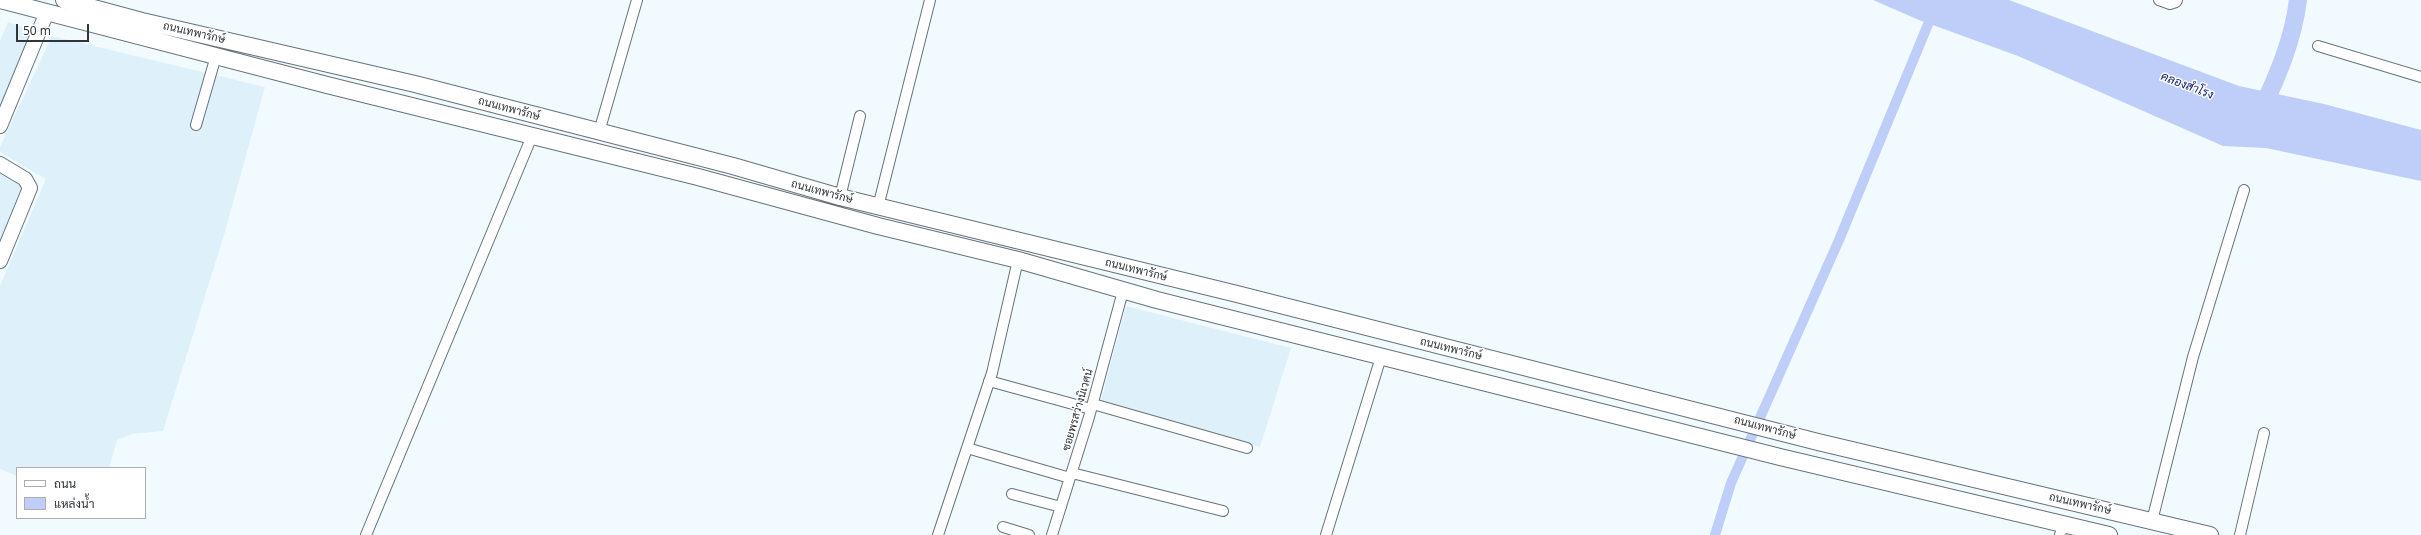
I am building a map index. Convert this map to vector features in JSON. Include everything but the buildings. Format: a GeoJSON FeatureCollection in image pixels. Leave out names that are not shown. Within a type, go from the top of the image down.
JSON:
{"type":"FeatureCollection","features":[{"type":"Feature","properties":{"kind":"main road","name":"ถนนเทพารักษ์"},"geometry":{"type":"LineString","coordinates":[[0,0],[327,85],[698,177],[870,224],[1018,260],[1124,291],[1734,445],[2061,530],[2108,535]]}},
{"type":"Feature","properties":{"kind":"main road","name":"ถนนเทพารักษ์"},"geometry":{"type":"LineString","coordinates":[[64,0],[142,21],[331,64],[599,132],[840,197],[1230,292],[1767,429],[2210,535]]}},
{"type":"Feature","properties":{"kind":"main road"},"geometry":{"type":"LineString","coordinates":[[327,85],[331,64]]}},
{"type":"Feature","properties":{"kind":"street"},"geometry":{"type":"LineString","coordinates":[[599,132],[637,0]]}},
{"type":"Feature","properties":{"kind":"street"},"geometry":{"type":"LineString","coordinates":[[878,206],[930,0]]}},
{"type":"Feature","properties":{"kind":"street"},"geometry":{"type":"LineString","coordinates":[[2159,0],[2170,4],[2176,2],[2177,0]]}},
{"type":"Feature","properties":{"kind":"street"},"geometry":{"type":"LineString","coordinates":[[0,126],[47,12]]}},
{"type":"Feature","properties":{"kind":"street"},"geometry":{"type":"LineString","coordinates":[[2318,46],[2421,77]]}},
{"type":"Feature","properties":{"kind":"street"},"geometry":{"type":"LineString","coordinates":[[196,125],[216,56]]}},
{"type":"Feature","properties":{"kind":"street"},"geometry":{"type":"LineString","coordinates":[[840,197],[860,116]]}},
{"type":"Feature","properties":{"kind":"street"},"geometry":{"type":"LineString","coordinates":[[366,535],[532,136]]}},
{"type":"Feature","properties":{"kind":"street"},"geometry":{"type":"LineString","coordinates":[[0,164],[25,178],[30,188],[0,261]]}},
{"type":"Feature","properties":{"kind":"street"},"geometry":{"type":"LineString","coordinates":[[2152,521],[2193,357],[2244,190]]}},
{"type":"Feature","properties":{"kind":"street"},"geometry":{"type":"LineString","coordinates":[[938,535],[989,381],[1018,260]]}},
{"type":"Feature","properties":{"kind":"street","name":"ซอยพรสว่างนิเวศน์"},"geometry":{"type":"LineString","coordinates":[[1052,535],[1092,407],[1124,291]]}},
{"type":"Feature","properties":{"kind":"street"},"geometry":{"type":"LineString","coordinates":[[1326,535],[1382,357]]}},
{"type":"Feature","properties":{"kind":"street"},"geometry":{"type":"LineString","coordinates":[[989,381],[1247,448]]}},
{"type":"Feature","properties":{"kind":"street"},"geometry":{"type":"LineString","coordinates":[[2240,535],[2264,433]]}},
{"type":"Feature","properties":{"kind":"street"},"geometry":{"type":"LineString","coordinates":[[967,448],[1071,476],[1223,511]]}},
{"type":"Feature","properties":{"kind":"street"},"geometry":{"type":"LineString","coordinates":[[1012,494],[1061,507]]}},
{"type":"Feature","properties":{"kind":"street"},"geometry":{"type":"LineString","coordinates":[[1003,527],[1029,535]]}},
{"type":"Feature","properties":{"kind":"shaded area"},"geometry":{"type":"Polygon","coordinates":[[[8,22],[36,32],[0,120],[0,41],[8,22]]]}},
{"type":"Feature","properties":{"kind":"shaded area"},"geometry":{"type":"Polygon","coordinates":[[[52,36],[265,87],[224,235],[163,431],[132,434],[117,440],[109,467],[16,467],[16,476],[0,469],[0,286],[46,179],[0,152],[0,147],[52,36]]]}},
{"type":"Feature","properties":{"kind":"shaded area"},"geometry":{"type":"Polygon","coordinates":[[[0,168],[29,183],[0,252],[0,168]]]}},
{"type":"Feature","properties":{"kind":"shaded area"},"geometry":{"type":"Polygon","coordinates":[[[1126,306],[1291,348],[1260,447],[1100,404],[1126,306]]]}},
{"type":"Feature","properties":{"kind":"water","name":"คลองสำโรง"},"geometry":{"type":"Polygon","coordinates":[[[1873,0],[2009,0],[2239,86],[2324,104],[2421,130],[2421,181],[2266,148],[2223,146],[2018,56],[1919,20],[1873,0]]]}},
{"type":"Feature","properties":{"kind":"waterway"},"geometry":{"type":"LineString","coordinates":[[1715,535],[1731,483],[1839,240],[1938,0]]}},
{"type":"Feature","properties":{"kind":"waterway"},"geometry":{"type":"LineString","coordinates":[[2261,111],[2289,43],[2298,0]]}}]}
